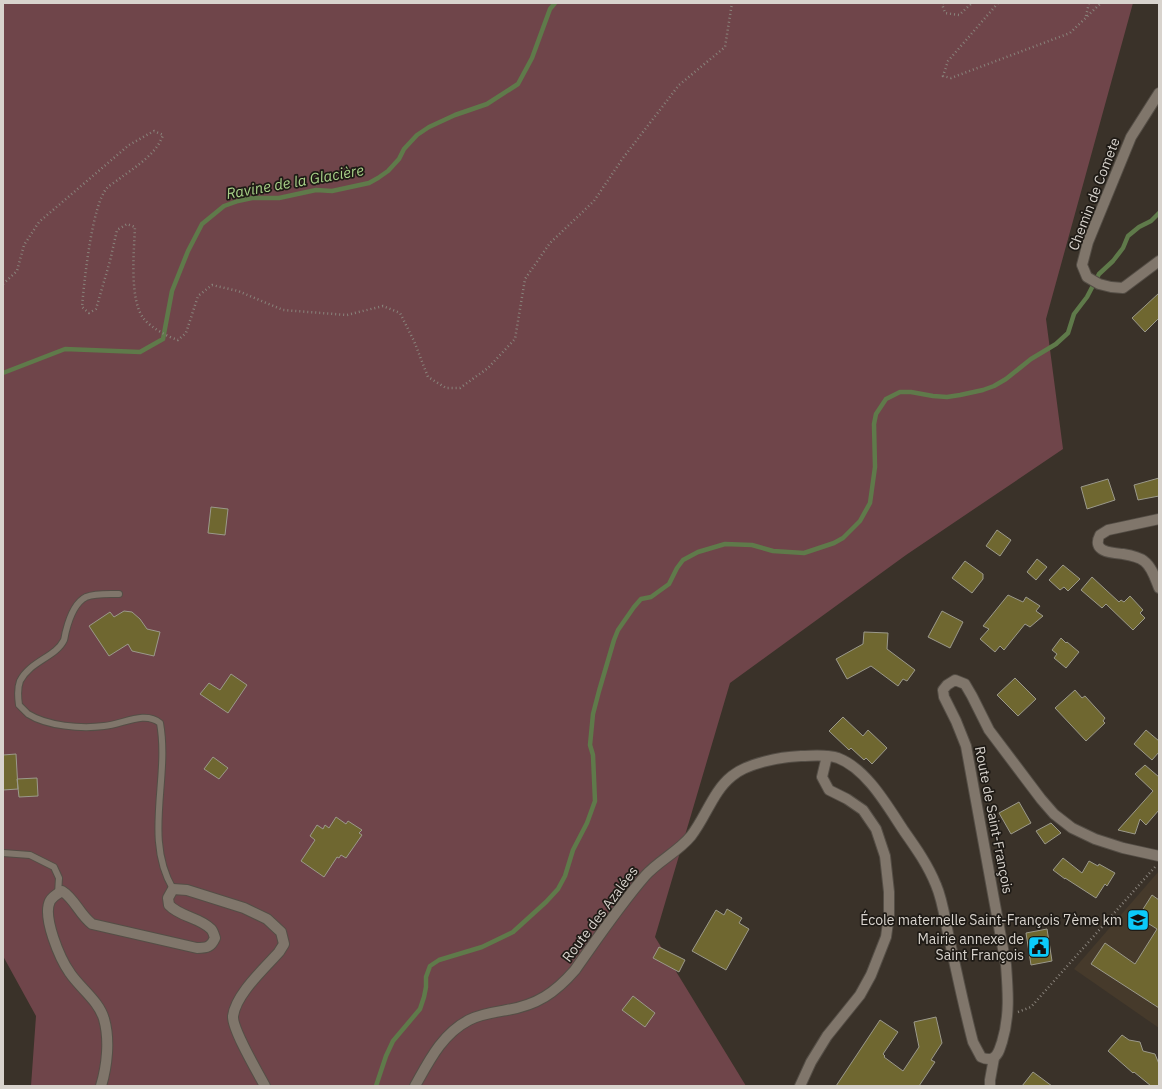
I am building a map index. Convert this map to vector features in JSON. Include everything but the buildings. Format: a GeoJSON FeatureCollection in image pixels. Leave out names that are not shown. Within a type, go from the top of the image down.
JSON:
{"type":"FeatureCollection","features":[{"type":"Feature","properties":{"kind":"main road","name":"Chemin de Comete"},"geometry":{"type":"LineString","coordinates":[[1159,93],[1131,137],[1088,242],[1082,265],[1087,277],[1100,284],[1123,288],[1159,261]]}},
{"type":"Feature","properties":{"kind":"main road"},"geometry":{"type":"LineString","coordinates":[[1159,519],[1108,530],[1100,535],[1098,542],[1104,551],[1113,554],[1132,556],[1143,560],[1150,568],[1159,588]]}},
{"type":"Feature","properties":{"kind":"main road","name":"Route de Saint-François"},"geometry":{"type":"LineString","coordinates":[[990,1086],[994,1058],[999,1051],[1005,1032],[1008,1014],[1006,965],[966,746],[944,697],[943,690],[947,685],[955,680],[965,684],[989,730],[1041,799],[1054,814],[1072,828],[1095,839],[1123,848],[1159,856]]}},
{"type":"Feature","properties":{"kind":"main road"},"geometry":{"type":"LineString","coordinates":[[800,1086],[811,1062],[827,1036],[860,995],[871,975],[886,937],[889,915],[889,892],[885,856],[876,829],[863,810],[830,790],[822,777],[827,756],[839,759],[853,767],[866,778],[883,798],[925,862],[936,885],[944,912],[973,1042],[981,1057],[987,1059],[994,1058]]}},
{"type":"Feature","properties":{"kind":"main road","name":"Route des Azalées"},"geometry":{"type":"LineString","coordinates":[[415,1086],[440,1045],[454,1029],[470,1019],[490,1013],[525,1006],[538,1001],[550,994],[562,984],[575,970],[645,876],[667,856],[682,845],[693,833],[722,786],[731,776],[741,770],[762,763],[794,757],[827,756]]}},
{"type":"Feature","properties":{"kind":"main road"},"geometry":{"type":"LineString","coordinates":[[101,1086],[108,1041],[104,1018],[95,1003],[70,972],[58,951],[51,932],[48,916],[49,902],[55,895],[62,892],[70,896],[84,918],[92,924],[197,948],[208,948],[212,944],[215,938],[212,930],[203,923],[174,910],[169,904],[168,898],[173,889],[187,890],[244,908],[267,919],[281,932],[284,944],[238,1001],[233,1018],[239,1036],[264,1086]]}},
{"type":"Feature","properties":{"kind":"lane"},"geometry":{"type":"LineString","coordinates":[[119,594],[99,594],[86,598],[76,605],[66,630],[64,640],[47,656],[34,664],[25,673],[20,682],[18,692],[19,706],[28,714],[42,720],[73,726],[106,726],[143,717],[154,718],[160,723],[163,743],[158,830],[160,859],[164,872],[173,889]]}},
{"type":"Feature","properties":{"kind":"lane"},"geometry":{"type":"LineString","coordinates":[[3,853],[30,855],[54,867],[59,878],[58,894]]}},
{"type":"Feature","properties":{"kind":"path"},"geometry":{"type":"LineString","coordinates":[[3,284],[16,271],[24,244],[39,222],[129,144],[154,131],[163,135],[160,144],[141,163],[106,189],[99,201],[87,261],[82,307],[89,313],[96,309],[117,230],[127,224],[135,227],[134,276],[136,304],[144,319],[167,337],[178,340],[186,333],[198,296],[212,285],[238,291],[283,310],[347,315],[383,306],[400,313],[414,341],[428,377],[446,388],[460,388],[488,368],[515,339],[525,279],[550,243],[594,200],[623,158],[679,85],[725,47],[732,3]]}},
{"type":"Feature","properties":{"kind":"path"},"geometry":{"type":"LineString","coordinates":[[943,3],[945,13],[960,15],[972,3]]}},
{"type":"Feature","properties":{"kind":"path"},"geometry":{"type":"LineString","coordinates":[[998,3],[948,62],[943,76],[951,78],[1070,33],[1101,3]]}},
{"type":"Feature","properties":{"kind":"path"},"geometry":{"type":"LineString","coordinates":[[1086,16],[1089,3]]}},
{"type":"Feature","properties":{"kind":"path"},"geometry":{"type":"LineString","coordinates":[[1008,1014],[1031,1007],[1159,863]]}},
{"type":"Feature","properties":{"kind":"shaded area"},"geometry":{"type":"Polygon","coordinates":[[[3,3],[1133,3],[1046,319],[1063,449],[906,555],[730,683],[655,937],[746,1086],[31,1086],[36,1016],[3,956],[3,3]]]}},
{"type":"Feature","properties":{"kind":"shaded area","name":"École maternelle Saint-François 7ème km"},"geometry":{"type":"Polygon","coordinates":[[[1159,871],[1159,1028],[1074,969],[1159,871]]]}},
{"type":"Feature","properties":{"kind":"waterway","name":"Ravine de la Glacière"},"geometry":{"type":"LineString","coordinates":[[3,373],[65,349],[140,352],[163,339],[172,291],[188,251],[202,224],[224,206],[238,201],[252,198],[279,198],[316,190],[332,191],[369,183],[378,178],[388,171],[399,159],[404,149],[417,135],[429,127],[455,115],[487,104],[518,84],[532,58],[550,9],[555,3]]}},
{"type":"Feature","properties":{"kind":"waterway"},"geometry":{"type":"LineString","coordinates":[[376,1086],[386,1056],[393,1041],[420,1009],[426,987],[426,977],[430,966],[439,960],[482,947],[513,932],[558,889],[565,876],[573,850],[587,823],[595,801],[593,755],[590,745],[593,714],[599,691],[618,630],[641,599],[651,597],[669,584],[683,560],[698,552],[725,544],[752,545],[773,551],[804,553],[834,543],[843,538],[860,521],[870,503],[875,467],[874,424],[876,414],[886,399],[900,392],[947,397],[960,395],[983,390],[1006,379],[1031,359],[1056,344],[1068,333],[1074,314],[1087,297],[1099,274],[1113,261],[1123,248],[1128,236],[1139,227],[1151,221],[1159,213]]}},
{"type":"Feature","properties":{"kind":"place","name":"École maternelle Saint-François 7ème km"},"geometry":{"type":"Point","coordinates":[1138,920]}},
{"type":"Feature","properties":{"kind":"place","name":"Mairie annexe de Saint François"},"geometry":{"type":"Point","coordinates":[1039,947]}}]}
